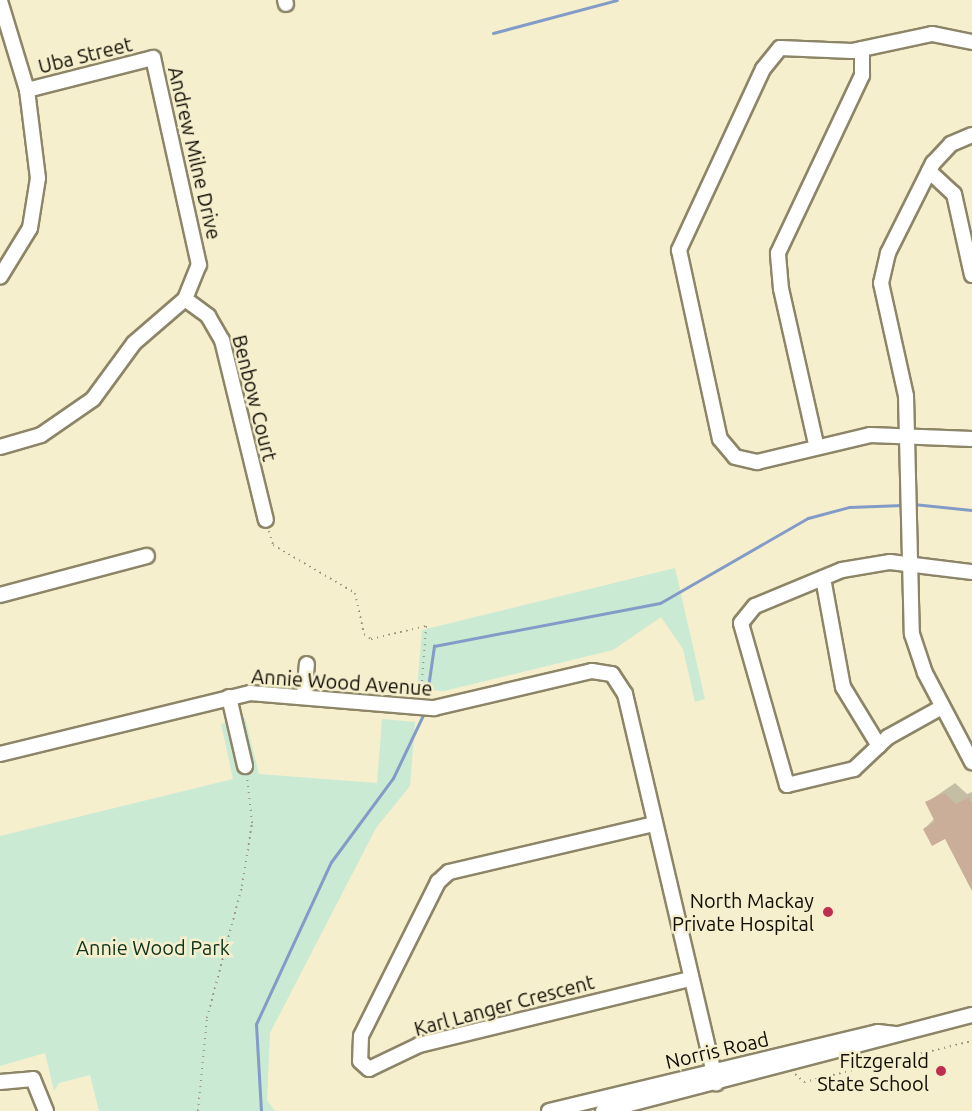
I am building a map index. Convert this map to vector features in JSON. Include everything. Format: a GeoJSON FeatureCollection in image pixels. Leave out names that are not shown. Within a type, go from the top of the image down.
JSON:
{"type":"FeatureCollection","features":[{"type":"Feature","properties":{"kind":"street"},"geometry":{"type":"LineString","coordinates":[[0,1],[27,90],[36,203],[20,249],[0,277]]}},
{"type":"Feature","properties":{"kind":"street"},"geometry":{"type":"LineString","coordinates":[[972,42],[932,34],[862,49],[794,45],[771,55],[679,250],[725,450],[757,462],[816,444],[905,432],[972,439]]}},
{"type":"Feature","properties":{"kind":"street"},"geometry":{"type":"LineString","coordinates":[[816,444],[781,289],[778,253],[862,75],[862,49]]}},
{"type":"Feature","properties":{"kind":"street","name":"Uba Street"},"geometry":{"type":"LineString","coordinates":[[27,90],[153,58]]}},
{"type":"Feature","properties":{"kind":"street","name":"Andrew Milne Drive"},"geometry":{"type":"LineString","coordinates":[[0,447],[41,435],[74,416],[93,399],[134,343],[185,299],[196,282],[198,243],[153,58]]}},
{"type":"Feature","properties":{"kind":"street"},"geometry":{"type":"LineString","coordinates":[[972,135],[948,147],[929,171],[882,278],[906,396],[907,564],[912,634],[942,707],[972,762]]}},
{"type":"Feature","properties":{"kind":"street"},"geometry":{"type":"LineString","coordinates":[[929,171],[954,194],[972,275]]}},
{"type":"Feature","properties":{"kind":"street","name":"Benbow Court"},"geometry":{"type":"LineString","coordinates":[[185,299],[208,316],[222,340],[266,520]]}},
{"type":"Feature","properties":{"kind":"street"},"geometry":{"type":"LineString","coordinates":[[0,596],[147,556]]}},
{"type":"Feature","properties":{"kind":"street"},"geometry":{"type":"LineString","coordinates":[[942,707],[879,746],[855,769],[787,785],[741,623],[755,606],[823,578],[860,567],[907,564],[972,572]]}},
{"type":"Feature","properties":{"kind":"street"},"geometry":{"type":"LineString","coordinates":[[823,578],[843,687],[879,746]]}},
{"type":"Feature","properties":{"kind":"street"},"geometry":{"type":"LineString","coordinates":[[304,697],[307,664]]}},
{"type":"Feature","properties":{"kind":"street","name":"Annie Wood Avenue"},"geometry":{"type":"LineString","coordinates":[[0,754],[228,697],[304,697],[419,707],[458,706],[592,671],[612,674],[625,694],[654,824]]}},
{"type":"Feature","properties":{"kind":"street"},"geometry":{"type":"LineString","coordinates":[[228,697],[245,766]]}},
{"type":"Feature","properties":{"kind":"street"},"geometry":{"type":"LineString","coordinates":[[654,824],[689,979],[714,1076]]}},
{"type":"Feature","properties":{"kind":"street","name":"Karl Langer Crescent"},"geometry":{"type":"LineString","coordinates":[[654,824],[449,872],[438,882],[361,1036],[360,1061],[369,1069],[418,1045],[689,979]]}},
{"type":"Feature","properties":{"kind":"street","name":"Norris Road"},"geometry":{"type":"LineString","coordinates":[[602,1107],[878,1032],[895,1034],[972,1015]]}},
{"type":"Feature","properties":{"kind":"street","name":"Norris Road"},"geometry":{"type":"LineString","coordinates":[[549,1111],[602,1107],[698,1088],[714,1076]]}},
{"type":"Feature","properties":{"kind":"street"},"geometry":{"type":"LineString","coordinates":[[0,1082],[33,1079],[46,1111]]}},
{"type":"Feature","properties":{"kind":"street"},"geometry":{"type":"LineString","coordinates":[[630,1111],[689,1097],[698,1088]]}},
{"type":"Feature","properties":{"kind":"path"},"geometry":{"type":"LineString","coordinates":[[266,520],[273,545],[355,593],[364,634],[371,639],[426,626],[419,707]]}},
{"type":"Feature","properties":{"kind":"path"},"geometry":{"type":"LineString","coordinates":[[198,1111],[207,1018],[242,886],[252,824],[245,766]]}},
{"type":"Feature","properties":{"kind":"path"},"geometry":{"type":"LineString","coordinates":[[784,1076],[794,1073],[804,1082],[972,1041]]}},
{"type":"Feature","properties":{"kind":"green space"},"geometry":{"type":"Polygon","coordinates":[[[675,568],[705,699],[695,702],[683,649],[661,617],[613,650],[444,691],[417,689],[422,630],[675,568]]]}},
{"type":"Feature","properties":{"kind":"green space","name":"Annie Wood Park"},"geometry":{"type":"Polygon","coordinates":[[[245,718],[259,774],[377,783],[382,719],[415,722],[410,786],[376,828],[270,1033],[267,1100],[275,1111],[99,1111],[90,1075],[59,1083],[54,1091],[45,1053],[0,1066],[0,836],[233,779],[221,724],[245,718]]]}},
{"type":"Feature","properties":{"kind":"building"},"geometry":{"type":"Polygon","coordinates":[[[944,793],[956,804],[969,797],[972,803],[972,891],[945,839],[932,846],[923,829],[935,822],[925,802],[944,793]]]}},
{"type":"Feature","properties":{"kind":"waterway"},"geometry":{"type":"LineString","coordinates":[[493,33],[617,0]]}},
{"type":"Feature","properties":{"kind":"waterway"},"geometry":{"type":"LineString","coordinates":[[913,504],[972,510]]}},
{"type":"Feature","properties":{"kind":"waterway"},"geometry":{"type":"LineString","coordinates":[[427,694],[434,646],[660,603],[808,518],[849,507],[903,505]]}},
{"type":"Feature","properties":{"kind":"waterway"},"geometry":{"type":"LineString","coordinates":[[261,1111],[256,1024],[331,862],[393,778],[424,713]]}},
{"type":"Feature","properties":{"kind":"place","name":"North Mackay Private Hospital"},"geometry":{"type":"Point","coordinates":[828,912]}},
{"type":"Feature","properties":{"kind":"place","name":"Fitzgerald State School"},"geometry":{"type":"Point","coordinates":[941,1071]}}]}
